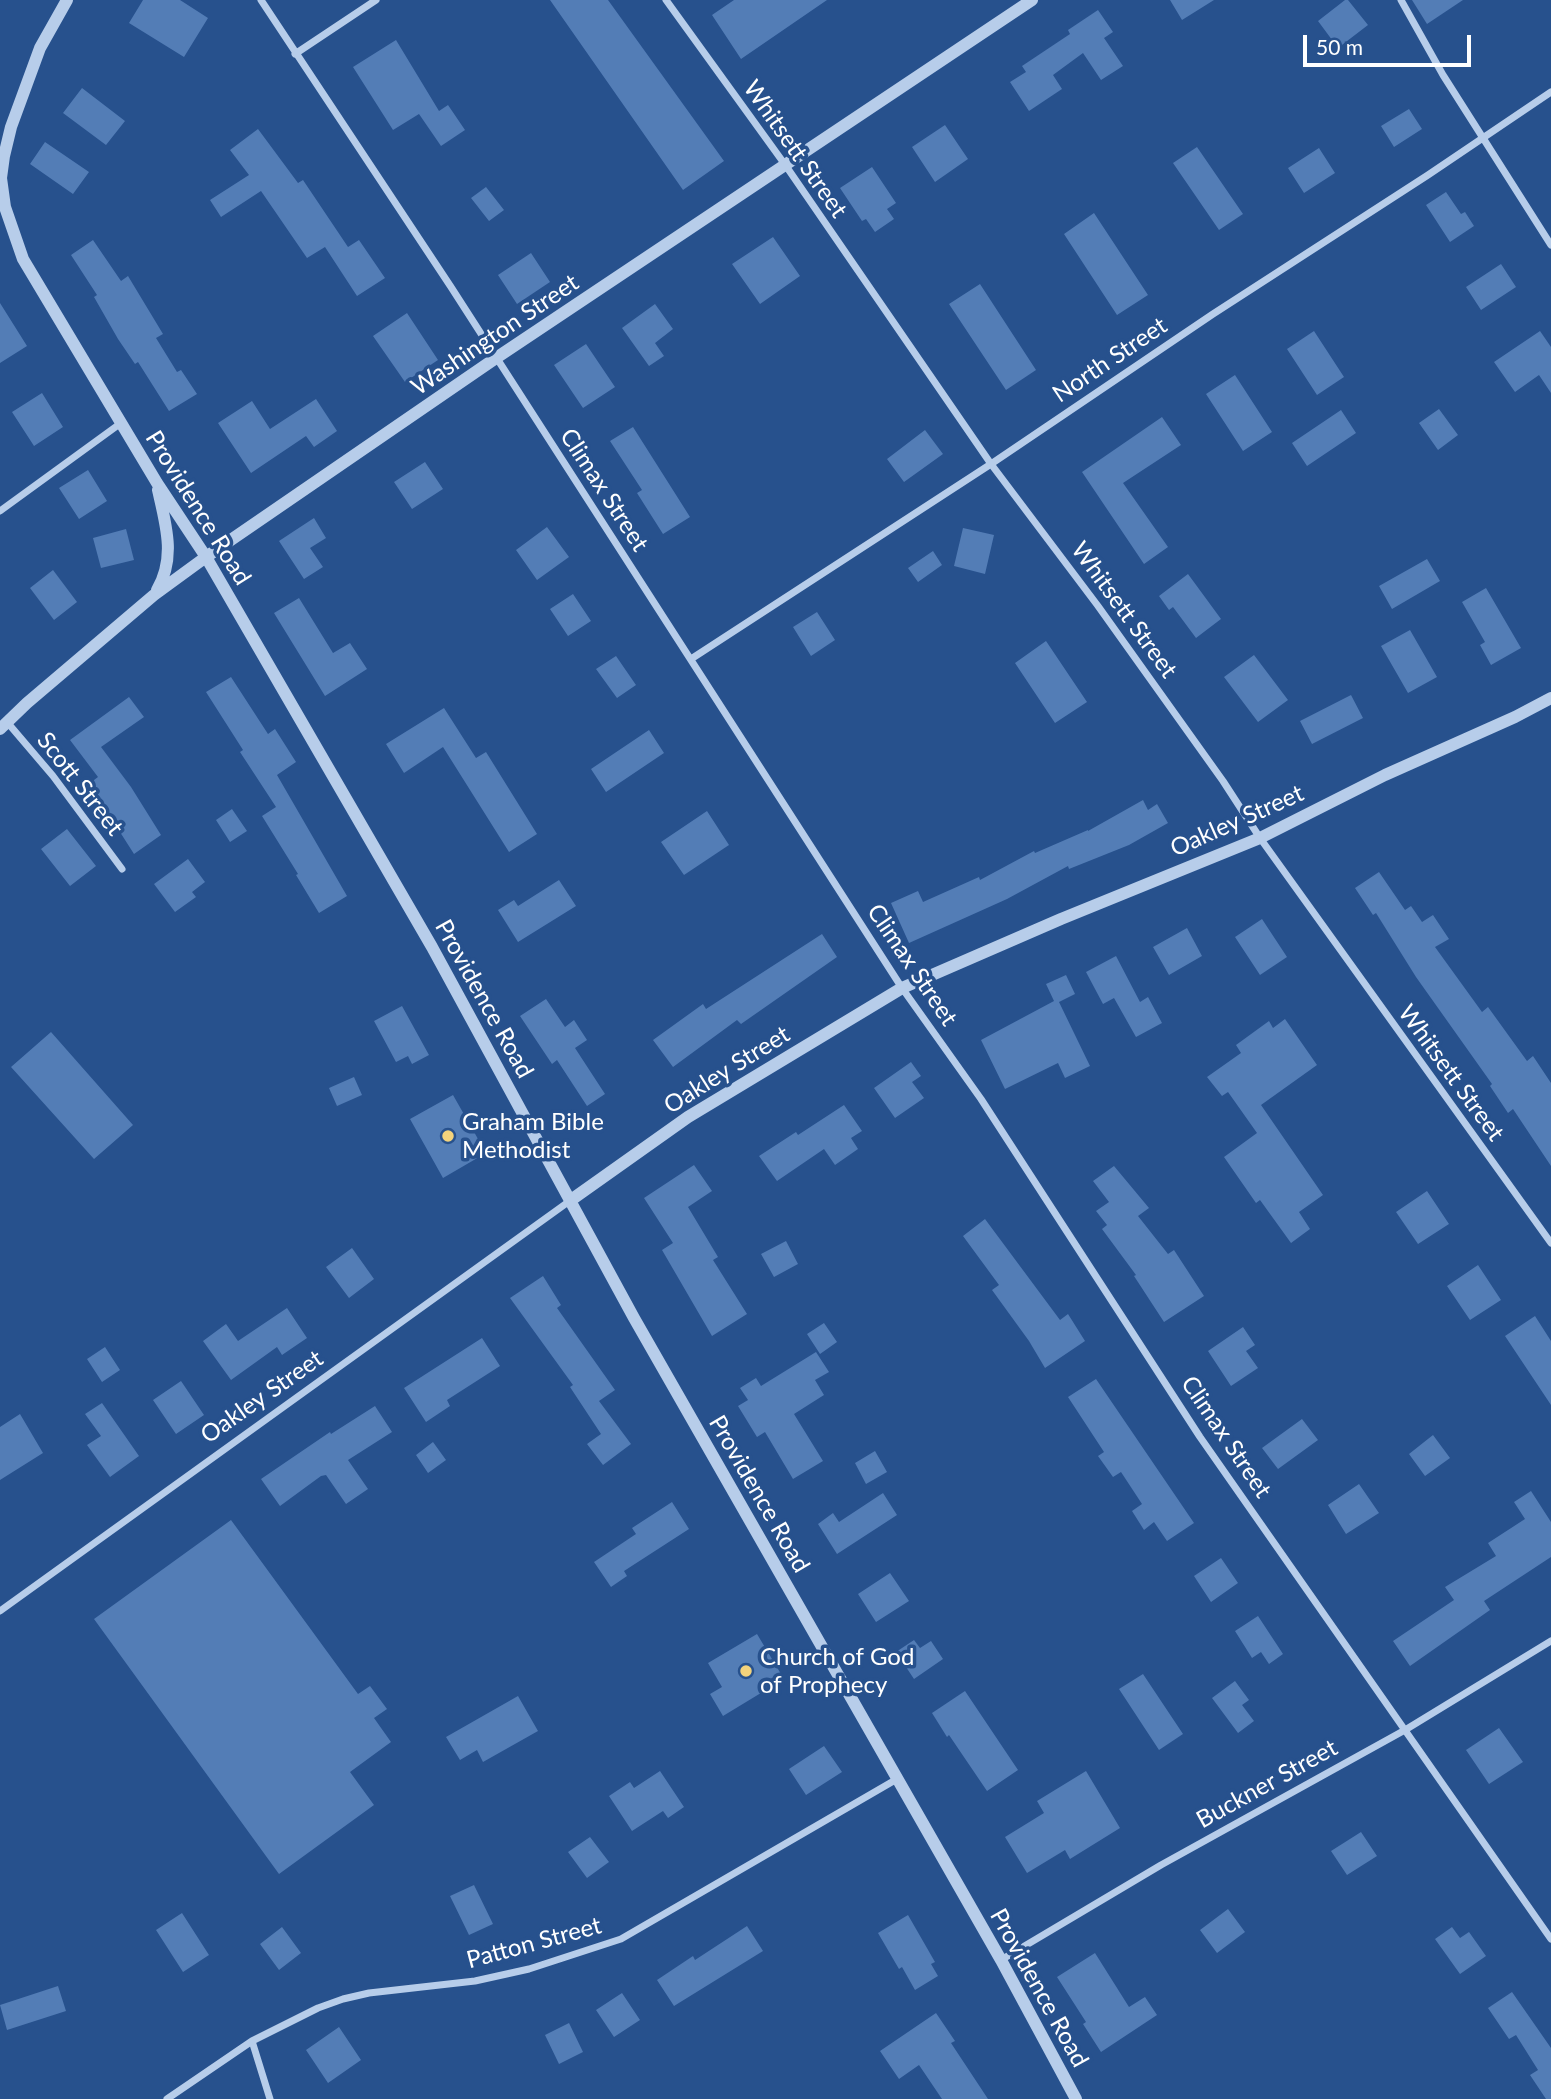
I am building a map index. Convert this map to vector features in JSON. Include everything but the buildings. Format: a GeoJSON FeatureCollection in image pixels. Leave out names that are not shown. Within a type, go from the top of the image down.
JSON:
{"type":"FeatureCollection","features":[{"type":"Feature","properties":{"kind":"street"},"geometry":{"type":"LineString","coordinates":[[0,178],[11,127],[40,48],[67,0]]}},
{"type":"Feature","properties":{"kind":"street","name":"Climax Street"},"geometry":{"type":"LineString","coordinates":[[261,0],[496,358],[902,989],[981,1099],[1200,1437],[1551,1939]]}},
{"type":"Feature","properties":{"kind":"street"},"geometry":{"type":"LineString","coordinates":[[295,54],[376,0]]}},
{"type":"Feature","properties":{"kind":"street","name":"Whitsett Street"},"geometry":{"type":"LineString","coordinates":[[666,0],[786,166],[991,464],[1098,606],[1223,781],[1260,838],[1551,1243]]}},
{"type":"Feature","properties":{"kind":"street","name":"Washington Street"},"geometry":{"type":"LineString","coordinates":[[4,726],[154,595],[206,557],[496,358],[1032,0]]}},
{"type":"Feature","properties":{"kind":"street"},"geometry":{"type":"LineString","coordinates":[[1401,0],[1443,75],[1551,245]]}},
{"type":"Feature","properties":{"kind":"street","name":"North Street"},"geometry":{"type":"LineString","coordinates":[[691,659],[991,464],[1213,314],[1551,92]]}},
{"type":"Feature","properties":{"kind":"street","name":"Providence Road"},"geometry":{"type":"LineString","coordinates":[[0,178],[5,207],[23,259],[157,483],[206,557],[432,947],[634,1318],[1001,1960],[1076,2099]]}},
{"type":"Feature","properties":{"kind":"street"},"geometry":{"type":"LineString","coordinates":[[0,511],[121,424]]}},
{"type":"Feature","properties":{"kind":"street"},"geometry":{"type":"LineString","coordinates":[[154,595],[168,567],[169,548],[157,483]]}},
{"type":"Feature","properties":{"kind":"street","name":"Oakley Street"},"geometry":{"type":"LineString","coordinates":[[0,1611],[688,1116],[902,989],[1061,919],[1260,838],[1385,775],[1551,698]]}},
{"type":"Feature","properties":{"kind":"street","name":"Scott Street"},"geometry":{"type":"LineString","coordinates":[[4,726],[54,776],[122,869]]}},
{"type":"Feature","properties":{"kind":"street","name":"Buckner Street"},"geometry":{"type":"LineString","coordinates":[[1001,1960],[1161,1865],[1405,1730],[1551,1641]]}},
{"type":"Feature","properties":{"kind":"street","name":"Patton Street"},"geometry":{"type":"LineString","coordinates":[[167,2099],[252,2040],[343,1999],[369,1993],[475,1981],[529,1969],[621,1939],[897,1779]]}},
{"type":"Feature","properties":{"kind":"street"},"geometry":{"type":"LineString","coordinates":[[252,2040],[270,2099]]}},
{"type":"Feature","properties":{"kind":"place","name":"Graham Bible Methodist"},"geometry":{"type":"Point","coordinates":[448,1136]}},
{"type":"Feature","properties":{"kind":"place","name":"Church of God of Prophecy"},"geometry":{"type":"Point","coordinates":[746,1671]}}]}
